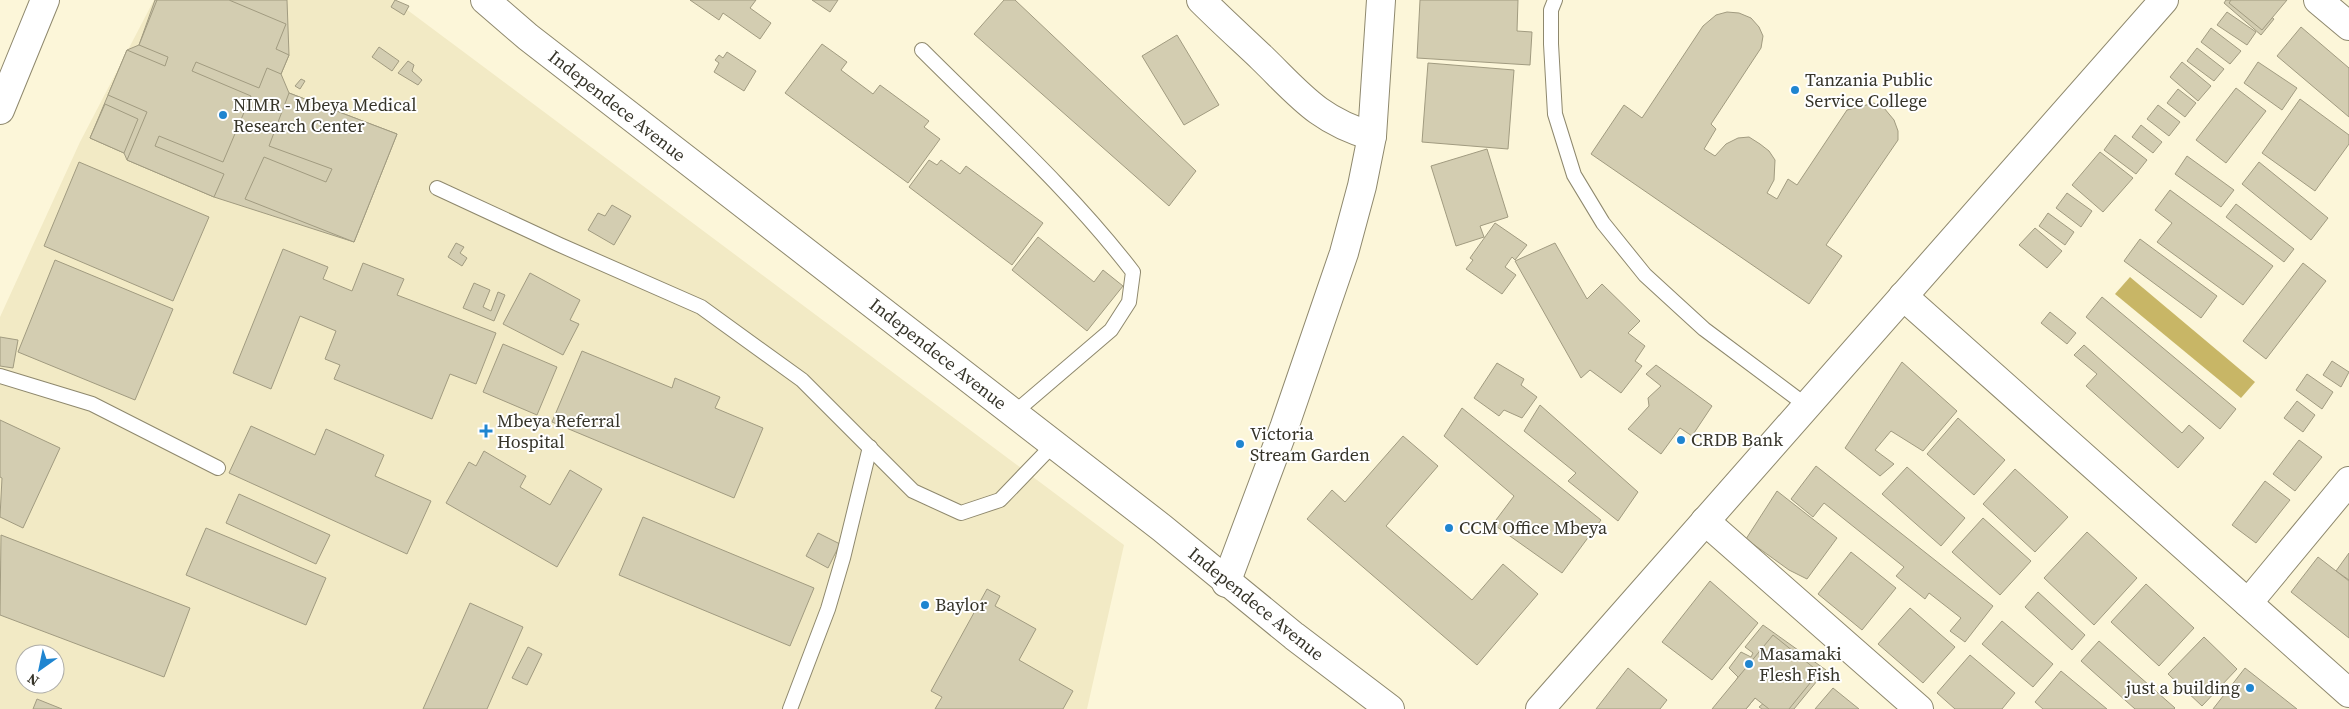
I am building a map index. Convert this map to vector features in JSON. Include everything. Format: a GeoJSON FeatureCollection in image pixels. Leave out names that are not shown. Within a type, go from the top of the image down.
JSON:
{"type":"FeatureCollection","features":[{"type":"Feature","properties":{"kind":"street"},"geometry":{"type":"LineString","coordinates":[[0,110],[46,0]]}},
{"type":"Feature","properties":{"kind":"street","name":"Independece Avenue"},"geometry":{"type":"LineString","coordinates":[[485,0],[535,43],[1014,413],[1053,446],[1162,528],[1226,582],[1390,709]]}},
{"type":"Feature","properties":{"kind":"street"},"geometry":{"type":"LineString","coordinates":[[1201,0],[1302,98],[1323,115],[1347,128],[1372,136]]}},
{"type":"Feature","properties":{"kind":"street"},"geometry":{"type":"LineString","coordinates":[[1226,582],[1284,428],[1344,254],[1362,186],[1372,136],[1381,0]]}},
{"type":"Feature","properties":{"kind":"street"},"geometry":{"type":"LineString","coordinates":[[1540,709],[2164,0]]}},
{"type":"Feature","properties":{"kind":"street"},"geometry":{"type":"LineString","coordinates":[[2318,0],[2349,26]]}},
{"type":"Feature","properties":{"kind":"street"},"geometry":{"type":"LineString","coordinates":[[1903,296],[2349,693]]}},
{"type":"Feature","properties":{"kind":"street"},"geometry":{"type":"LineString","coordinates":[[2248,603],[2349,481]]}},
{"type":"Feature","properties":{"kind":"street"},"geometry":{"type":"LineString","coordinates":[[1704,522],[1919,709]]}},
{"type":"Feature","properties":{"kind":"lane"},"geometry":{"type":"LineString","coordinates":[[1555,0],[1552,10],[1551,44],[1555,114],[1574,174],[1603,223],[1645,276],[1704,329],[1807,406]]}},
{"type":"Feature","properties":{"kind":"lane"},"geometry":{"type":"LineString","coordinates":[[922,50],[1068,195],[1104,234],[1133,272],[1129,302],[1111,330],[1014,413]]}},
{"type":"Feature","properties":{"kind":"lane"},"geometry":{"type":"LineString","coordinates":[[437,188],[701,307],[802,380],[913,491],[961,513],[1000,500],[1053,446]]}},
{"type":"Feature","properties":{"kind":"lane"},"geometry":{"type":"LineString","coordinates":[[0,376],[92,404],[218,468]]}},
{"type":"Feature","properties":{"kind":"lane"},"geometry":{"type":"LineString","coordinates":[[790,709],[830,600],[843,558],[870,447]]}},
{"type":"Feature","properties":{"kind":"shaded area","name":"Mbeya Referral Hospital"},"geometry":{"type":"Polygon","coordinates":[[[154,0],[394,0],[1124,545],[1087,709],[0,709],[0,317],[80,142],[154,0]]]}},
{"type":"Feature","properties":{"kind":"shaded area"},"geometry":{"type":"Polygon","coordinates":[[[2130,277],[2255,382],[2241,398],[2115,294],[2130,277]]]}},
{"type":"Feature","properties":{"kind":"building","name":"NIMR - Mbeya Medical Research Center"},"geometry":{"type":"Polygon","coordinates":[[[155,0],[287,0],[289,55],[281,74],[289,93],[397,134],[354,242],[214,197],[127,160],[124,153],[90,138],[127,50],[139,45],[155,0]]]}},
{"type":"Feature","properties":{"kind":"building"},"geometry":{"type":"Polygon","coordinates":[[[157,0],[229,0],[286,24],[276,49],[289,55],[281,74],[267,68],[259,88],[196,62],[192,71],[251,96],[223,162],[159,136],[155,146],[224,174],[214,197],[127,160],[147,112],[108,95],[127,50],[165,66],[168,57],[139,45],[157,0]]]}},
{"type":"Feature","properties":{"kind":"building"},"geometry":{"type":"Polygon","coordinates":[[[395,0],[409,6],[404,15],[391,7],[395,0]]]}},
{"type":"Feature","properties":{"kind":"building"},"geometry":{"type":"Polygon","coordinates":[[[690,0],[756,0],[750,8],[771,23],[760,39],[723,13],[719,20],[690,0]]]}},
{"type":"Feature","properties":{"kind":"building"},"geometry":{"type":"Polygon","coordinates":[[[812,0],[838,0],[830,12],[812,0]]]}},
{"type":"Feature","properties":{"kind":"building"},"geometry":{"type":"Polygon","coordinates":[[[1004,0],[1015,0],[1196,171],[1169,206],[974,34],[1004,0]]]}},
{"type":"Feature","properties":{"kind":"building"},"geometry":{"type":"Polygon","coordinates":[[[1420,0],[1518,0],[1517,31],[1532,32],[1530,65],[1417,58],[1420,0]]]}},
{"type":"Feature","properties":{"kind":"building"},"geometry":{"type":"Polygon","coordinates":[[[2226,0],[2283,0],[2270,16],[2274,19],[2261,35],[2224,3],[2226,0]]]}},
{"type":"Feature","properties":{"kind":"building"},"geometry":{"type":"Polygon","coordinates":[[[2231,0],[2287,0],[2262,30],[2229,3],[2231,0]]]}},
{"type":"Feature","properties":{"kind":"building"},"geometry":{"type":"Polygon","coordinates":[[[1727,12],[1739,13],[1751,18],[1759,27],[1763,36],[1761,48],[1711,124],[1716,129],[1704,149],[1715,156],[1726,144],[1738,138],[1749,137],[1760,144],[1769,151],[1775,160],[1774,180],[1767,193],[1777,199],[1788,179],[1797,185],[1847,110],[1874,103],[1884,108],[1894,120],[1898,131],[1898,140],[1826,245],[1842,256],[1809,304],[1591,154],[1624,105],[1642,118],[1703,26],[1716,15],[1727,12]]]}},
{"type":"Feature","properties":{"kind":"building"},"geometry":{"type":"Polygon","coordinates":[[[2227,12],[2256,32],[2247,45],[2217,25],[2227,12]]]}},
{"type":"Feature","properties":{"kind":"building"},"geometry":{"type":"Polygon","coordinates":[[[2301,27],[2349,68],[2349,117],[2277,56],[2301,27]]]}},
{"type":"Feature","properties":{"kind":"building"},"geometry":{"type":"Polygon","coordinates":[[[2211,28],[2241,51],[2230,64],[2201,42],[2211,28]]]}},
{"type":"Feature","properties":{"kind":"building"},"geometry":{"type":"Polygon","coordinates":[[[1177,35],[1219,105],[1184,125],[1142,56],[1177,35]]]}},
{"type":"Feature","properties":{"kind":"building"},"geometry":{"type":"Polygon","coordinates":[[[822,44],[847,62],[841,70],[873,94],[880,85],[929,121],[924,127],[940,139],[908,183],[785,93],[822,44]]]}},
{"type":"Feature","properties":{"kind":"building"},"geometry":{"type":"Polygon","coordinates":[[[379,47],[399,61],[392,71],[372,57],[379,47]]]}},
{"type":"Feature","properties":{"kind":"building"},"geometry":{"type":"Polygon","coordinates":[[[2197,48],[2224,69],[2214,81],[2187,61],[2197,48]]]}},
{"type":"Feature","properties":{"kind":"building"},"geometry":{"type":"Polygon","coordinates":[[[727,52],[756,71],[744,91],[714,72],[719,63],[715,60],[719,55],[723,58],[727,52]]]}},
{"type":"Feature","properties":{"kind":"building"},"geometry":{"type":"Polygon","coordinates":[[[408,61],[414,65],[412,71],[422,80],[418,85],[398,73],[408,61]]]}},
{"type":"Feature","properties":{"kind":"building"},"geometry":{"type":"Polygon","coordinates":[[[2182,62],[2211,86],[2198,101],[2170,77],[2182,62]]]}},
{"type":"Feature","properties":{"kind":"building"},"geometry":{"type":"Polygon","coordinates":[[[2258,62],[2297,88],[2282,110],[2244,83],[2258,62]]]}},
{"type":"Feature","properties":{"kind":"building"},"geometry":{"type":"Polygon","coordinates":[[[1428,63],[1514,70],[1508,149],[1422,142],[1428,63]]]}},
{"type":"Feature","properties":{"kind":"building"},"geometry":{"type":"Polygon","coordinates":[[[301,79],[305,81],[300,89],[295,86],[301,79]]]}},
{"type":"Feature","properties":{"kind":"building"},"geometry":{"type":"Polygon","coordinates":[[[2236,88],[2266,111],[2226,163],[2196,140],[2236,88]]]}},
{"type":"Feature","properties":{"kind":"building"},"geometry":{"type":"Polygon","coordinates":[[[2178,89],[2196,103],[2185,117],[2167,103],[2178,89]]]}},
{"type":"Feature","properties":{"kind":"building"},"geometry":{"type":"Polygon","coordinates":[[[289,93],[397,134],[354,242],[245,199],[264,157],[326,182],[332,169],[269,146],[289,93]]]}},
{"type":"Feature","properties":{"kind":"building"},"geometry":{"type":"Polygon","coordinates":[[[2300,99],[2349,135],[2349,144],[2315,191],[2262,153],[2300,99]]]}},
{"type":"Feature","properties":{"kind":"building"},"geometry":{"type":"Polygon","coordinates":[[[105,104],[138,119],[124,153],[90,138],[105,104]]]}},
{"type":"Feature","properties":{"kind":"building"},"geometry":{"type":"Polygon","coordinates":[[[2158,105],[2180,122],[2169,136],[2147,119],[2158,105]]]}},
{"type":"Feature","properties":{"kind":"building"},"geometry":{"type":"Polygon","coordinates":[[[2141,125],[2162,142],[2153,153],[2132,137],[2141,125]]]}},
{"type":"Feature","properties":{"kind":"building"},"geometry":{"type":"Polygon","coordinates":[[[2115,135],[2147,160],[2136,174],[2104,150],[2115,135]]]}},
{"type":"Feature","properties":{"kind":"building"},"geometry":{"type":"Polygon","coordinates":[[[1487,149],[1508,217],[1480,226],[1484,237],[1456,246],[1431,166],[1487,149]]]}},
{"type":"Feature","properties":{"kind":"building"},"geometry":{"type":"Polygon","coordinates":[[[2100,152],[2133,178],[2103,212],[2072,185],[2100,152]]]}},
{"type":"Feature","properties":{"kind":"building"},"geometry":{"type":"Polygon","coordinates":[[[2187,156],[2234,190],[2221,207],[2175,174],[2187,156]]]}},
{"type":"Feature","properties":{"kind":"building"},"geometry":{"type":"Polygon","coordinates":[[[929,160],[937,165],[941,160],[960,174],[966,166],[1043,223],[1012,265],[909,187],[929,160]]]}},
{"type":"Feature","properties":{"kind":"building"},"geometry":{"type":"Polygon","coordinates":[[[79,162],[209,217],[173,301],[44,246],[79,162]]]}},
{"type":"Feature","properties":{"kind":"building"},"geometry":{"type":"Polygon","coordinates":[[[2259,162],[2328,218],[2311,240],[2242,184],[2259,162]]]}},
{"type":"Feature","properties":{"kind":"building"},"geometry":{"type":"Polygon","coordinates":[[[2170,190],[2273,266],[2243,305],[2157,242],[2172,223],[2155,210],[2170,190]]]}},
{"type":"Feature","properties":{"kind":"building"},"geometry":{"type":"Polygon","coordinates":[[[2067,193],[2092,211],[2081,227],[2056,208],[2067,193]]]}},
{"type":"Feature","properties":{"kind":"building"},"geometry":{"type":"Polygon","coordinates":[[[2236,204],[2294,249],[2284,262],[2226,217],[2236,204]]]}},
{"type":"Feature","properties":{"kind":"building"},"geometry":{"type":"Polygon","coordinates":[[[612,205],[631,216],[614,245],[588,230],[598,213],[605,216],[612,205]]]}},
{"type":"Feature","properties":{"kind":"building"},"geometry":{"type":"Polygon","coordinates":[[[2048,213],[2074,232],[2065,245],[2039,226],[2048,213]]]}},
{"type":"Feature","properties":{"kind":"building"},"geometry":{"type":"Polygon","coordinates":[[[1495,223],[1527,245],[1515,260],[1512,257],[1505,267],[1516,275],[1502,294],[1466,269],[1473,260],[1470,258],[1495,223]]]}},
{"type":"Feature","properties":{"kind":"building"},"geometry":{"type":"Polygon","coordinates":[[[2035,228],[2062,251],[2047,268],[2019,245],[2035,228]]]}},
{"type":"Feature","properties":{"kind":"building"},"geometry":{"type":"Polygon","coordinates":[[[1038,237],[1094,282],[1103,270],[1123,286],[1087,331],[1012,270],[1038,237]]]}},
{"type":"Feature","properties":{"kind":"building"},"geometry":{"type":"Polygon","coordinates":[[[2140,239],[2217,296],[2201,318],[2124,261],[2140,239]]]}},
{"type":"Feature","properties":{"kind":"building"},"geometry":{"type":"Polygon","coordinates":[[[456,243],[464,247],[460,253],[467,258],[462,266],[448,257],[456,243]]]}},
{"type":"Feature","properties":{"kind":"building"},"geometry":{"type":"Polygon","coordinates":[[[1555,243],[1587,299],[1602,284],[1640,321],[1628,333],[1645,346],[1635,361],[1642,366],[1621,393],[1590,370],[1581,378],[1515,261],[1555,243]]]}},
{"type":"Feature","properties":{"kind":"building"},"geometry":{"type":"Polygon","coordinates":[[[283,249],[328,267],[323,279],[352,291],[363,263],[404,279],[397,295],[496,333],[476,384],[450,374],[432,419],[334,379],[340,365],[325,359],[336,331],[300,316],[271,389],[233,373],[283,249]]]}},
{"type":"Feature","properties":{"kind":"building"},"geometry":{"type":"Polygon","coordinates":[[[55,260],[173,309],[135,400],[18,352],[55,260]]]}},
{"type":"Feature","properties":{"kind":"building"},"geometry":{"type":"Polygon","coordinates":[[[2303,263],[2326,281],[2266,359],[2243,341],[2303,263]]]}},
{"type":"Feature","properties":{"kind":"building"},"geometry":{"type":"Polygon","coordinates":[[[530,273],[580,300],[570,320],[579,324],[563,355],[503,324],[530,273]]]}},
{"type":"Feature","properties":{"kind":"building"},"geometry":{"type":"Polygon","coordinates":[[[474,283],[490,290],[483,307],[491,311],[498,292],[505,295],[494,321],[463,308],[474,283]]]}},
{"type":"Feature","properties":{"kind":"building"},"geometry":{"type":"Polygon","coordinates":[[[2102,297],[2236,409],[2220,429],[2086,317],[2102,297]]]}},
{"type":"Feature","properties":{"kind":"building"},"geometry":{"type":"Polygon","coordinates":[[[2050,312],[2076,333],[2067,344],[2041,323],[2050,312]]]}},
{"type":"Feature","properties":{"kind":"building"},"geometry":{"type":"Polygon","coordinates":[[[0,337],[18,340],[13,368],[0,366],[0,337]]]}},
{"type":"Feature","properties":{"kind":"building"},"geometry":{"type":"Polygon","coordinates":[[[503,344],[557,367],[537,415],[483,392],[503,344]]]}},
{"type":"Feature","properties":{"kind":"building"},"geometry":{"type":"Polygon","coordinates":[[[2084,345],[2182,433],[2189,425],[2204,438],[2178,468],[2086,386],[2097,374],[2074,355],[2084,345]]]}},
{"type":"Feature","properties":{"kind":"building"},"geometry":{"type":"Polygon","coordinates":[[[582,351],[672,388],[675,378],[720,397],[715,408],[763,428],[734,498],[552,422],[582,351]]]}},
{"type":"Feature","properties":{"kind":"building"},"geometry":{"type":"Polygon","coordinates":[[[2332,361],[2349,372],[2341,387],[2323,375],[2332,361]]]}},
{"type":"Feature","properties":{"kind":"building"},"geometry":{"type":"Polygon","coordinates":[[[1902,362],[1957,411],[1923,451],[1891,431],[1875,450],[1894,464],[1880,476],[1845,448],[1902,362]]]}},
{"type":"Feature","properties":{"kind":"building"},"geometry":{"type":"Polygon","coordinates":[[[1497,363],[1524,379],[1521,385],[1537,397],[1522,418],[1504,410],[1499,416],[1474,398],[1497,363]]]}},
{"type":"Feature","properties":{"kind":"building"},"geometry":{"type":"Polygon","coordinates":[[[1656,365],[1712,406],[1692,436],[1680,428],[1661,454],[1628,429],[1649,406],[1648,398],[1661,386],[1646,374],[1656,365]]]}},
{"type":"Feature","properties":{"kind":"building"},"geometry":{"type":"Polygon","coordinates":[[[2307,374],[2333,392],[2322,409],[2296,390],[2307,374]]]}},
{"type":"Feature","properties":{"kind":"building"},"geometry":{"type":"Polygon","coordinates":[[[2297,401],[2315,415],[2303,432],[2284,418],[2297,401]]]}},
{"type":"Feature","properties":{"kind":"building"},"geometry":{"type":"Polygon","coordinates":[[[1540,405],[1638,492],[1618,521],[1568,481],[1576,473],[1524,431],[1540,405]]]}},
{"type":"Feature","properties":{"kind":"building"},"geometry":{"type":"Polygon","coordinates":[[[1462,408],[1601,520],[1562,573],[1493,524],[1514,496],[1444,436],[1462,408]]]}},
{"type":"Feature","properties":{"kind":"building"},"geometry":{"type":"Polygon","coordinates":[[[1958,418],[2005,460],[1974,495],[1927,454],[1958,418]]]}},
{"type":"Feature","properties":{"kind":"building"},"geometry":{"type":"Polygon","coordinates":[[[0,420],[60,448],[23,528],[0,517],[2,478],[0,477],[0,420]]]}},
{"type":"Feature","properties":{"kind":"building"},"geometry":{"type":"Polygon","coordinates":[[[251,426],[315,455],[326,429],[384,455],[375,476],[431,501],[407,554],[229,473],[251,426]]]}},
{"type":"Feature","properties":{"kind":"building"},"geometry":{"type":"Polygon","coordinates":[[[1403,436],[1438,466],[1386,526],[1472,600],[1503,564],[1538,594],[1477,665],[1307,519],[1332,490],[1345,502],[1403,436]]]}},
{"type":"Feature","properties":{"kind":"building"},"geometry":{"type":"Polygon","coordinates":[[[2299,440],[2322,457],[2295,491],[2273,474],[2299,440]]]}},
{"type":"Feature","properties":{"kind":"building"},"geometry":{"type":"Polygon","coordinates":[[[484,451],[526,476],[520,487],[550,505],[570,470],[602,489],[557,567],[446,503],[469,462],[476,466],[484,451]]]}},
{"type":"Feature","properties":{"kind":"building"},"geometry":{"type":"Polygon","coordinates":[[[1816,466],[1993,606],[1965,642],[1950,631],[1961,618],[1929,593],[1925,599],[1896,576],[1904,567],[1824,503],[1813,517],[1791,499],[1816,466]]]}},
{"type":"Feature","properties":{"kind":"building"},"geometry":{"type":"Polygon","coordinates":[[[1907,467],[1965,518],[1941,546],[1882,494],[1907,467]]]}},
{"type":"Feature","properties":{"kind":"building"},"geometry":{"type":"Polygon","coordinates":[[[2015,469],[2068,517],[2035,552],[1983,504],[2015,469]]]}},
{"type":"Feature","properties":{"kind":"building"},"geometry":{"type":"Polygon","coordinates":[[[2265,481],[2290,500],[2256,543],[2232,525],[2265,481]]]}},
{"type":"Feature","properties":{"kind":"building"},"geometry":{"type":"Polygon","coordinates":[[[1777,491],[1837,538],[1807,579],[1789,570],[1746,539],[1777,491]]]}},
{"type":"Feature","properties":{"kind":"building"},"geometry":{"type":"Polygon","coordinates":[[[239,494],[330,535],[316,564],[226,523],[239,494]]]}},
{"type":"Feature","properties":{"kind":"building"},"geometry":{"type":"Polygon","coordinates":[[[643,517],[814,588],[790,646],[619,575],[643,517]]]}},
{"type":"Feature","properties":{"kind":"building"},"geometry":{"type":"Polygon","coordinates":[[[1983,518],[2031,561],[2000,595],[1952,552],[1983,518]]]}},
{"type":"Feature","properties":{"kind":"building"},"geometry":{"type":"Polygon","coordinates":[[[206,528],[326,578],[306,625],[186,575],[206,528]]]}},
{"type":"Feature","properties":{"kind":"building"},"geometry":{"type":"Polygon","coordinates":[[[2087,532],[2137,578],[2094,625],[2044,578],[2087,532]]]}},
{"type":"Feature","properties":{"kind":"building"},"geometry":{"type":"Polygon","coordinates":[[[818,533],[840,544],[828,568],[806,556],[818,533]]]}},
{"type":"Feature","properties":{"kind":"building"},"geometry":{"type":"Polygon","coordinates":[[[1,535],[190,608],[164,677],[0,615],[1,535]]]}},
{"type":"Feature","properties":{"kind":"building"},"geometry":{"type":"Polygon","coordinates":[[[1851,552],[1896,588],[1862,630],[1818,594],[1851,552]]]}},
{"type":"Feature","properties":{"kind":"building"},"geometry":{"type":"Polygon","coordinates":[[[2349,553],[2349,580],[2336,571],[2349,553]]]}},
{"type":"Feature","properties":{"kind":"building"},"geometry":{"type":"Polygon","coordinates":[[[2318,557],[2349,581],[2349,638],[2291,592],[2318,557]]]}},
{"type":"Feature","properties":{"kind":"building"},"geometry":{"type":"Polygon","coordinates":[[[1710,581],[1758,623],[1712,680],[1662,642],[1710,581]]]}},
{"type":"Feature","properties":{"kind":"building"},"geometry":{"type":"Polygon","coordinates":[[[2146,584],[2194,628],[2159,666],[2111,622],[2146,584]]]}},
{"type":"Feature","properties":{"kind":"building"},"geometry":{"type":"Polygon","coordinates":[[[987,589],[1000,596],[995,606],[1036,629],[1019,660],[1073,691],[1063,709],[935,709],[942,697],[931,691],[987,589]]]}},
{"type":"Feature","properties":{"kind":"building"},"geometry":{"type":"Polygon","coordinates":[[[2038,592],[2085,635],[2072,650],[2025,607],[2038,592]]]}},
{"type":"Feature","properties":{"kind":"building"},"geometry":{"type":"Polygon","coordinates":[[[470,603],[523,627],[487,709],[423,709],[470,603]]]}},
{"type":"Feature","properties":{"kind":"building"},"geometry":{"type":"Polygon","coordinates":[[[1910,608],[1955,647],[1923,683],[1878,644],[1910,608]]]}},
{"type":"Feature","properties":{"kind":"building"},"geometry":{"type":"Polygon","coordinates":[[[2002,621],[2053,664],[2033,687],[1982,644],[2002,621]]]}},
{"type":"Feature","properties":{"kind":"building"},"geometry":{"type":"Polygon","coordinates":[[[1763,625],[1826,670],[1794,709],[1762,709],[1759,707],[1765,702],[1755,698],[1746,709],[1741,709],[1726,699],[1738,677],[1729,668],[1741,652],[1751,657],[1753,653],[1745,647],[1763,625]]]}},
{"type":"Feature","properties":{"kind":"building"},"geometry":{"type":"Polygon","coordinates":[[[1773,635],[1819,672],[1789,709],[1769,709],[1755,698],[1746,709],[1712,709],[1773,635]]]}},
{"type":"Feature","properties":{"kind":"building"},"geometry":{"type":"Polygon","coordinates":[[[2204,637],[2237,669],[2202,706],[2168,674],[2204,637]]]}},
{"type":"Feature","properties":{"kind":"building"},"geometry":{"type":"Polygon","coordinates":[[[2099,641],[2175,708],[2135,709],[2081,661],[2099,641]]]}},
{"type":"Feature","properties":{"kind":"building"},"geometry":{"type":"Polygon","coordinates":[[[528,647],[542,654],[527,685],[512,678],[528,647]]]}},
{"type":"Feature","properties":{"kind":"building"},"geometry":{"type":"Polygon","coordinates":[[[1970,655],[2015,693],[2002,709],[1955,709],[1937,693],[1970,655]]]}},
{"type":"Feature","properties":{"kind":"building"},"geometry":{"type":"Polygon","coordinates":[[[1628,668],[1667,700],[1660,709],[1596,709],[1628,668]]]}},
{"type":"Feature","properties":{"kind":"building","name":"just a building"},"geometry":{"type":"Polygon","coordinates":[[[2245,668],[2297,709],[2213,709],[2245,668]]]}},
{"type":"Feature","properties":{"kind":"building"},"geometry":{"type":"Polygon","coordinates":[[[2061,671],[2107,709],[2043,709],[2035,702],[2061,671]]]}},
{"type":"Feature","properties":{"kind":"building"},"geometry":{"type":"Polygon","coordinates":[[[1833,688],[1859,709],[1815,709],[1833,688]]]}},
{"type":"Feature","properties":{"kind":"building"},"geometry":{"type":"Polygon","coordinates":[[[37,699],[62,709],[33,709],[37,699]]]}},
{"type":"Feature","properties":{"kind":"place","name":"Tanzania Public Service College"},"geometry":{"type":"Point","coordinates":[1795,90]}},
{"type":"Feature","properties":{"kind":"place","name":"NIMR - Mbeya Medical Research Center"},"geometry":{"type":"Point","coordinates":[223,115]}},
{"type":"Feature","properties":{"kind":"place","name":"Mbeya Referral Hospital"},"geometry":{"type":"Point","coordinates":[486,431]}},
{"type":"Feature","properties":{"kind":"place","name":"CRDB Bank"},"geometry":{"type":"Point","coordinates":[1681,440]}},
{"type":"Feature","properties":{"kind":"place","name":"Victoria Stream Garden"},"geometry":{"type":"Point","coordinates":[1240,444]}},
{"type":"Feature","properties":{"kind":"place","name":"CCM Office Mbeya"},"geometry":{"type":"Point","coordinates":[1449,528]}},
{"type":"Feature","properties":{"kind":"place","name":"Baylor"},"geometry":{"type":"Point","coordinates":[925,605]}},
{"type":"Feature","properties":{"kind":"place","name":"Masamaki Flesh Fish"},"geometry":{"type":"Point","coordinates":[1749,664]}},
{"type":"Feature","properties":{"kind":"place","name":"just a building"},"geometry":{"type":"Point","coordinates":[2250,688]}}]}
